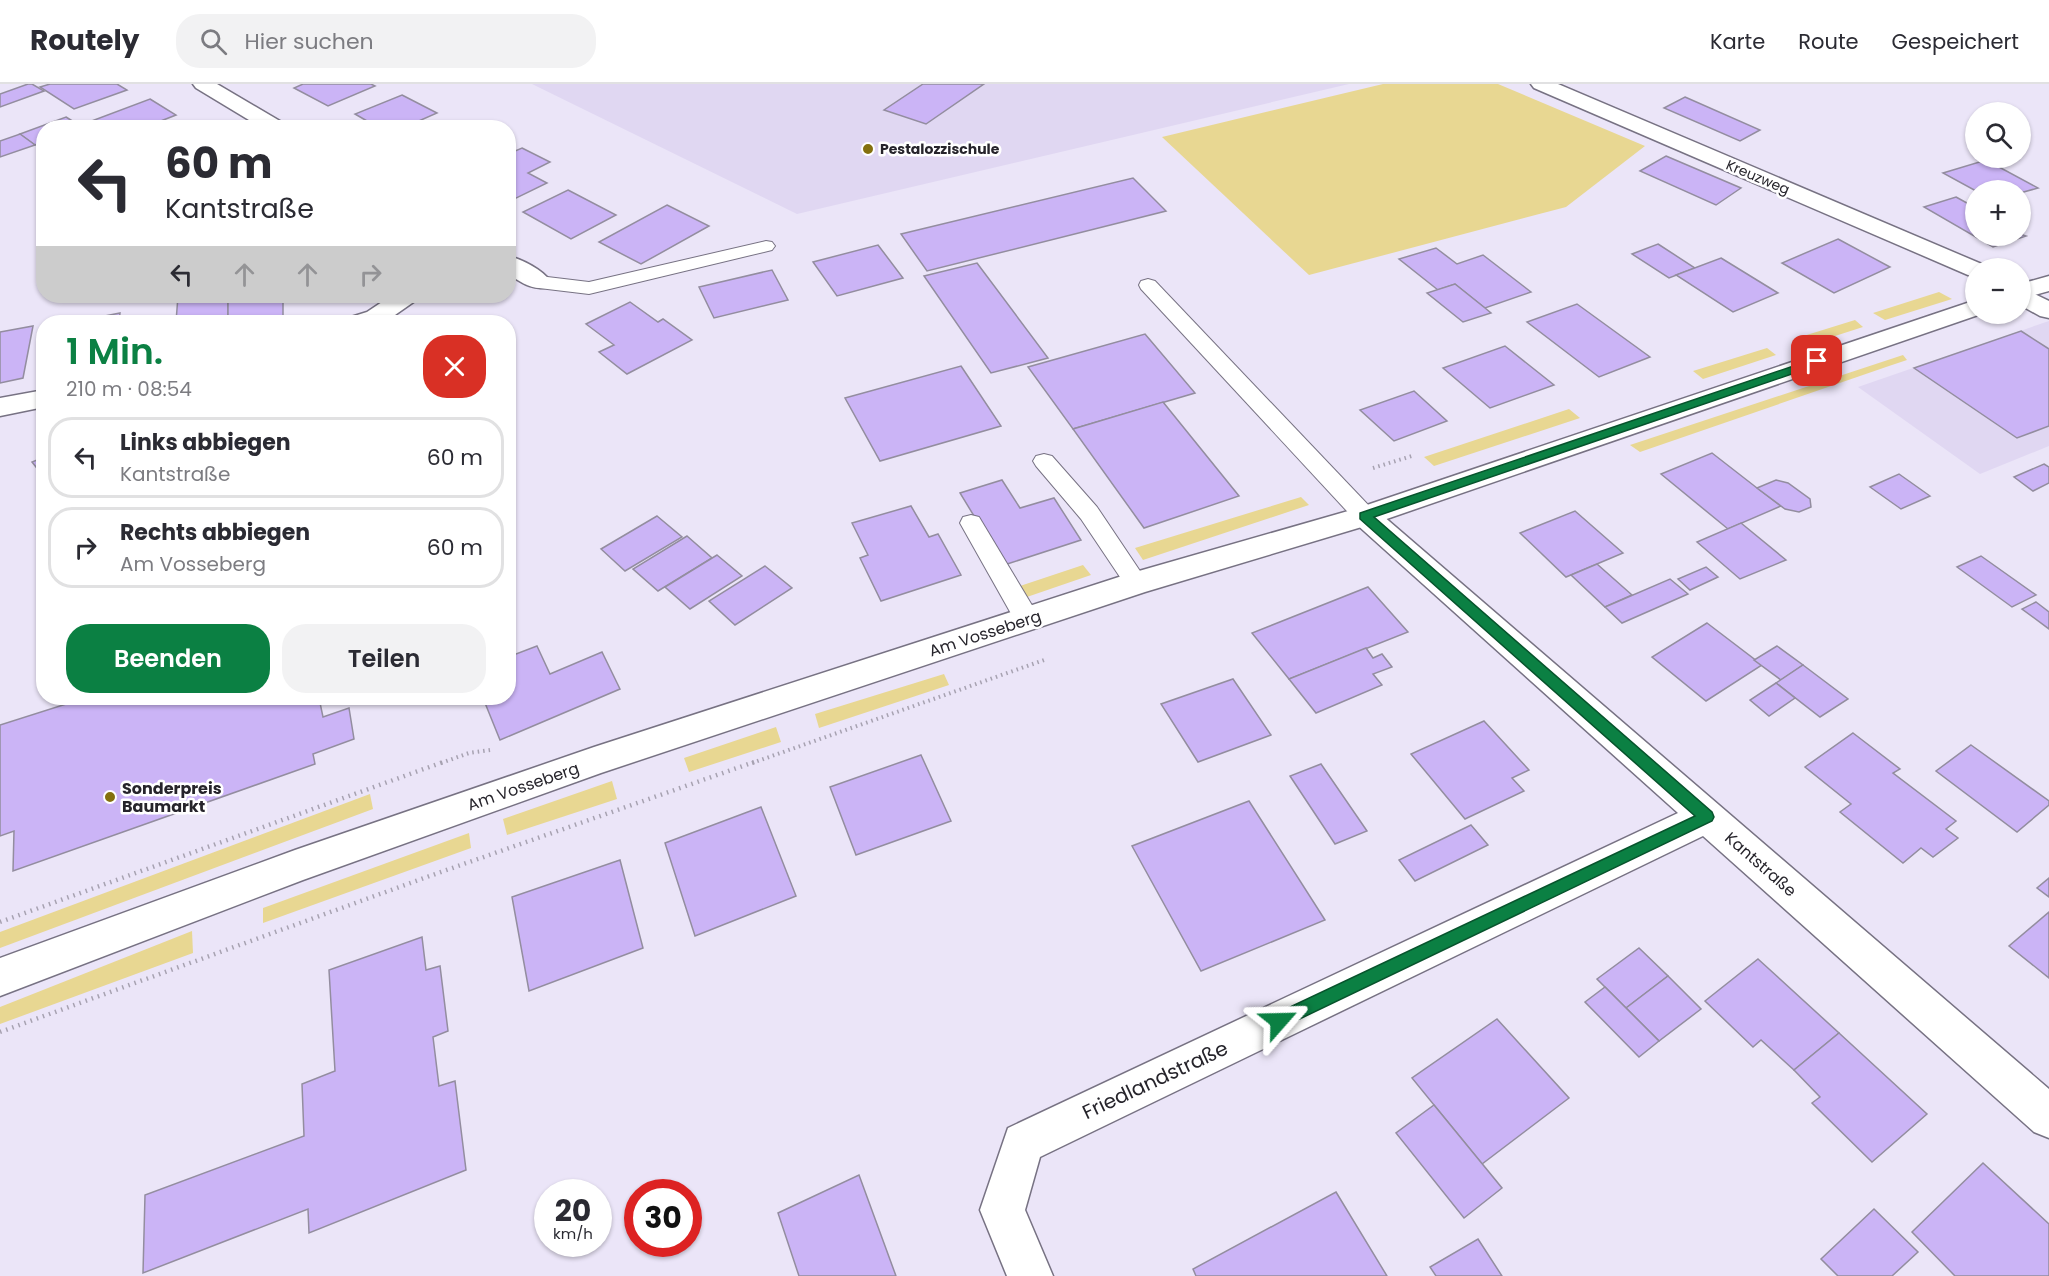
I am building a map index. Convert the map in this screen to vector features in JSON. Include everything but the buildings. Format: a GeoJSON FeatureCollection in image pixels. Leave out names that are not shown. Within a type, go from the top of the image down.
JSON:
{"type":"FeatureCollection","features":[{"type":"Feature","properties":{"kind":"street"},"geometry":{"type":"LineString","coordinates":[[203,84],[264,120]]}},
{"type":"Feature","properties":{"kind":"street","name":"Kreuzweg"},"geometry":{"type":"LineString","coordinates":[[1541,84],[1965,265]]}},
{"type":"Feature","properties":{"kind":"street"},"geometry":{"type":"LineString","coordinates":[[516,267],[539,282]]}},
{"type":"Feature","properties":{"kind":"street"},"geometry":{"type":"LineString","coordinates":[[2031,289],[2049,283]]}},
{"type":"Feature","properties":{"kind":"street"},"geometry":{"type":"LineString","coordinates":[[2031,300],[2049,311]]}},
{"type":"Feature","properties":{"kind":"street"},"geometry":{"type":"LineString","coordinates":[[379,315],[396,303]]}},
{"type":"Feature","properties":{"kind":"street","name":"Am Vosseberg"},"geometry":{"type":"LineString","coordinates":[[0,976],[295,866],[594,761],[1136,583],[1365,516],[1965,311]]}},
{"type":"Feature","properties":{"kind":"street"},"geometry":{"type":"LineString","coordinates":[[0,408],[36,400]]}},
{"type":"Feature","properties":{"kind":"street","name":"Kantstraße"},"geometry":{"type":"LineString","coordinates":[[1365,516],[2049,1117]]}},
{"type":"Feature","properties":{"kind":"street","name":"Friedlandstraße"},"geometry":{"type":"LineString","coordinates":[[1030,1276],[1002,1210],[1023,1143],[1707,817]]}},
{"type":"Feature","properties":{"kind":"lane"},"geometry":{"type":"LineString","coordinates":[[539,282],[589,288],[766,246]]}},
{"type":"Feature","properties":{"kind":"lane"},"geometry":{"type":"LineString","coordinates":[[1148,285],[1365,516]]}},
{"type":"Feature","properties":{"kind":"lane"},"geometry":{"type":"LineString","coordinates":[[1044,462],[1089,513],[1136,583]]}},
{"type":"Feature","properties":{"kind":"lane"},"geometry":{"type":"LineString","coordinates":[[970,524],[1027,619]]}},
{"type":"Feature","properties":{"kind":"path"},"geometry":{"type":"LineString","coordinates":[[0,1032],[438,873],[1054,656]]}},
{"type":"Feature","properties":{"kind":"shaded area","name":"Pestalozzischule"},"geometry":{"type":"Polygon","coordinates":[[[532,84],[1349,84],[797,214],[532,84]]]}},
{"type":"Feature","properties":{"kind":"shaded area"},"geometry":{"type":"Polygon","coordinates":[[[1383,84],[1498,84],[1645,146],[1566,207],[1309,275],[1162,137],[1383,84]]]}},
{"type":"Feature","properties":{"kind":"shaded area"},"geometry":{"type":"Polygon","coordinates":[[[1939,292],[1952,299],[1885,320],[1873,313],[1939,292]]]}},
{"type":"Feature","properties":{"kind":"shaded area"},"geometry":{"type":"Polygon","coordinates":[[[1855,320],[1863,327],[1807,345],[1797,338],[1855,320]]]}},
{"type":"Feature","properties":{"kind":"shaded area"},"geometry":{"type":"Polygon","coordinates":[[[2049,321],[2049,446],[1980,474],[1858,387],[2049,321]]]}},
{"type":"Feature","properties":{"kind":"shaded area"},"geometry":{"type":"Polygon","coordinates":[[[1767,348],[1776,355],[1703,379],[1693,371],[1767,348]]]}},
{"type":"Feature","properties":{"kind":"shaded area"},"geometry":{"type":"Polygon","coordinates":[[[1903,355],[1907,360],[1640,452],[1630,445],[1903,355]]]}},
{"type":"Feature","properties":{"kind":"shaded area"},"geometry":{"type":"Polygon","coordinates":[[[1569,409],[1580,418],[1434,466],[1424,457],[1569,409]]]}},
{"type":"Feature","properties":{"kind":"shaded area"},"geometry":{"type":"Polygon","coordinates":[[[1301,497],[1309,505],[1143,560],[1135,548],[1301,497]]]}},
{"type":"Feature","properties":{"kind":"shaded area"},"geometry":{"type":"Polygon","coordinates":[[[1083,565],[1091,575],[1024,598],[1017,587],[1083,565]]]}},
{"type":"Feature","properties":{"kind":"shaded area"},"geometry":{"type":"Polygon","coordinates":[[[944,674],[949,685],[819,728],[815,714],[944,674]]]}},
{"type":"Feature","properties":{"kind":"shaded area"},"geometry":{"type":"Polygon","coordinates":[[[776,727],[781,742],[689,772],[684,758],[776,727]]]}},
{"type":"Feature","properties":{"kind":"shaded area"},"geometry":{"type":"Polygon","coordinates":[[[612,781],[617,799],[507,835],[503,819],[612,781]]]}},
{"type":"Feature","properties":{"kind":"shaded area"},"geometry":{"type":"Polygon","coordinates":[[[370,794],[373,809],[0,948],[0,932],[370,794]]]}},
{"type":"Feature","properties":{"kind":"shaded area"},"geometry":{"type":"Polygon","coordinates":[[[469,833],[471,848],[263,923],[263,908],[469,833]]]}},
{"type":"Feature","properties":{"kind":"shaded area"},"geometry":{"type":"Polygon","coordinates":[[[192,931],[193,953],[0,1024],[0,1007],[192,931]]]}},
{"type":"Feature","properties":{"kind":"place","name":"Pestalozzischule"},"geometry":{"type":"Point","coordinates":[868,149]}},
{"type":"Feature","properties":{"kind":"place","name":"Sonderpreis Baumarkt"},"geometry":{"type":"Point","coordinates":[110,797]}},
{"type":"Feature","properties":{"kind":"route"},"geometry":{"type":"LineString","coordinates":[[1279,1021],[1707,817],[1365,516],[1817,361]]}}]}
